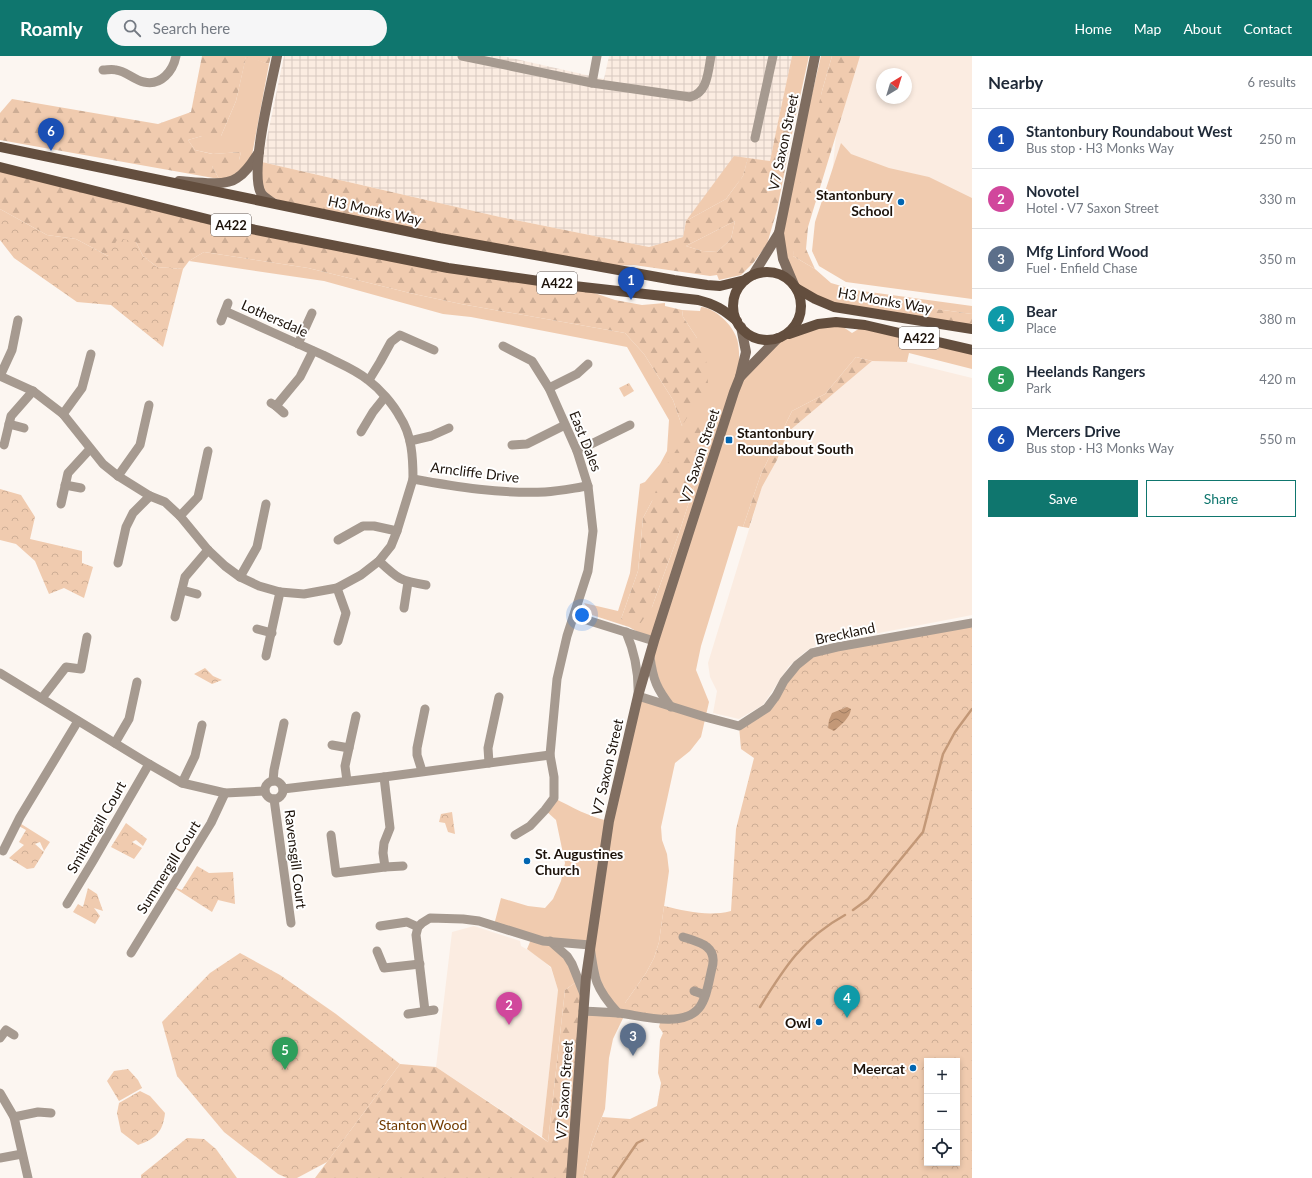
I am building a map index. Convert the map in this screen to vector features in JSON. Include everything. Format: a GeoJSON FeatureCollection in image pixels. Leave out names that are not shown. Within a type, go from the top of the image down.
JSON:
{"type":"FeatureCollection","features":[{"type":"Feature","properties":{"kind":"main road","name":"H3 Monks Way"},"geometry":{"type":"LineString","coordinates":[[0,147],[440,238],[674,280],[720,286],[749,278]]}},
{"type":"Feature","properties":{"kind":"main road","name":"A422"},"geometry":{"type":"LineString","coordinates":[[0,167],[231,225],[448,268],[574,286],[705,301],[721,308],[748,334],[758,339],[768,340],[781,337]]}},
{"type":"Feature","properties":{"kind":"main road","name":"A422"},"geometry":{"type":"LineString","coordinates":[[749,278],[764,272],[775,273],[786,277],[795,286]]}},
{"type":"Feature","properties":{"kind":"main road"},"geometry":{"type":"LineString","coordinates":[[739,324],[734,310],[734,299],[738,288],[749,278]]}},
{"type":"Feature","properties":{"kind":"main road","name":"H3 Monks Way"},"geometry":{"type":"LineString","coordinates":[[795,286],[815,299],[834,307],[972,329]]}},
{"type":"Feature","properties":{"kind":"main road"},"geometry":{"type":"LineString","coordinates":[[781,337],[794,327],[800,314],[801,301],[795,286]]}},
{"type":"Feature","properties":{"kind":"main road","name":"H3 Monks Way"},"geometry":{"type":"LineString","coordinates":[[781,337],[818,324],[836,322],[865,325],[972,350]]}},
{"type":"Feature","properties":{"kind":"street"},"geometry":{"type":"LineString","coordinates":[[103,70],[116,70],[144,82],[158,82],[168,74],[174,65],[176,56]]}},
{"type":"Feature","properties":{"kind":"street"},"geometry":{"type":"LineString","coordinates":[[273,203],[261,194],[257,180],[262,131],[277,56]]}},
{"type":"Feature","properties":{"kind":"street"},"geometry":{"type":"LineString","coordinates":[[462,56],[592,83],[690,97],[695,96],[704,87],[707,81],[711,56]]}},
{"type":"Feature","properties":{"kind":"street"},"geometry":{"type":"LineString","coordinates":[[592,83],[597,56]]}},
{"type":"Feature","properties":{"kind":"street"},"geometry":{"type":"LineString","coordinates":[[755,138],[773,56]]}},
{"type":"Feature","properties":{"kind":"street","name":"V7 Saxon Street"},"geometry":{"type":"LineString","coordinates":[[795,286],[783,259],[779,233],[815,56]]}},
{"type":"Feature","properties":{"kind":"street"},"geometry":{"type":"LineString","coordinates":[[163,180],[222,183],[236,179],[246,171],[260,151]]}},
{"type":"Feature","properties":{"kind":"street","name":"V7 Saxon Street"},"geometry":{"type":"LineString","coordinates":[[749,278],[779,233]]}},
{"type":"Feature","properties":{"kind":"street","name":"Lothersdale"},"geometry":{"type":"LineString","coordinates":[[221,321],[227,307],[298,344],[354,370],[369,380],[401,417],[410,441],[413,479]]}},
{"type":"Feature","properties":{"kind":"street"},"geometry":{"type":"LineString","coordinates":[[298,344],[312,313]]}},
{"type":"Feature","properties":{"kind":"street","name":"Arncliffe Drive"},"geometry":{"type":"LineString","coordinates":[[18,320],[12,350],[0,376],[33,391],[63,414],[103,464],[118,476],[150,496],[165,502],[180,516],[208,550],[225,566],[240,577],[259,586],[280,592],[304,594],[337,588],[361,575],[379,562],[391,546],[413,479],[472,489],[522,492],[546,492],[588,486]]}},
{"type":"Feature","properties":{"kind":"street","name":"V7 Saxon Street"},"geometry":{"type":"LineString","coordinates":[[571,1178],[584,994],[600,878],[620,770],[638,696],[654,641],[732,397],[739,381],[746,352],[739,324]]}},
{"type":"Feature","properties":{"kind":"street"},"geometry":{"type":"LineString","coordinates":[[369,380],[391,342],[400,335],[434,350]]}},
{"type":"Feature","properties":{"kind":"street","name":"V7 Saxon Street"},"geometry":{"type":"LineString","coordinates":[[739,381],[781,337]]}},
{"type":"Feature","properties":{"kind":"street","name":"East Dales"},"geometry":{"type":"LineString","coordinates":[[503,346],[532,361],[549,388],[578,451],[588,486],[593,532],[588,571],[557,679],[550,755],[554,777],[554,798],[530,826],[514,835]]}},
{"type":"Feature","properties":{"kind":"street"},"geometry":{"type":"LineString","coordinates":[[284,413],[273,405],[300,377],[313,351]]}},
{"type":"Feature","properties":{"kind":"street"},"geometry":{"type":"LineString","coordinates":[[63,414],[82,388],[91,354]]}},
{"type":"Feature","properties":{"kind":"street"},"geometry":{"type":"LineString","coordinates":[[549,388],[577,374],[588,364]]}},
{"type":"Feature","properties":{"kind":"street"},"geometry":{"type":"LineString","coordinates":[[4,445],[11,416],[33,391]]}},
{"type":"Feature","properties":{"kind":"street"},"geometry":{"type":"LineString","coordinates":[[361,432],[373,412],[385,397]]}},
{"type":"Feature","properties":{"kind":"street"},"geometry":{"type":"LineString","coordinates":[[118,476],[140,445],[149,405]]}},
{"type":"Feature","properties":{"kind":"street"},"geometry":{"type":"LineString","coordinates":[[9,424],[24,428]]}},
{"type":"Feature","properties":{"kind":"street"},"geometry":{"type":"LineString","coordinates":[[512,445],[527,444],[565,425]]}},
{"type":"Feature","properties":{"kind":"street"},"geometry":{"type":"LineString","coordinates":[[578,451],[630,425]]}},
{"type":"Feature","properties":{"kind":"street"},"geometry":{"type":"LineString","coordinates":[[410,441],[431,436],[449,428]]}},
{"type":"Feature","properties":{"kind":"street"},"geometry":{"type":"LineString","coordinates":[[61,504],[68,474],[90,449]]}},
{"type":"Feature","properties":{"kind":"street"},"geometry":{"type":"LineString","coordinates":[[180,516],[198,497],[208,451]]}},
{"type":"Feature","properties":{"kind":"street"},"geometry":{"type":"LineString","coordinates":[[66,485],[81,488]]}},
{"type":"Feature","properties":{"kind":"street"},"geometry":{"type":"LineString","coordinates":[[118,563],[126,527],[134,513],[150,496]]}},
{"type":"Feature","properties":{"kind":"street"},"geometry":{"type":"LineString","coordinates":[[240,577],[257,547],[266,504]]}},
{"type":"Feature","properties":{"kind":"street"},"geometry":{"type":"LineString","coordinates":[[338,540],[363,526],[374,526],[397,531]]}},
{"type":"Feature","properties":{"kind":"street"},"geometry":{"type":"LineString","coordinates":[[175,618],[185,577],[208,550]]}},
{"type":"Feature","properties":{"kind":"street"},"geometry":{"type":"LineString","coordinates":[[379,562],[396,578],[408,582],[426,584]]}},
{"type":"Feature","properties":{"kind":"street"},"geometry":{"type":"LineString","coordinates":[[404,608],[408,582]]}},
{"type":"Feature","properties":{"kind":"street"},"geometry":{"type":"LineString","coordinates":[[337,588],[346,613],[338,641]]}},
{"type":"Feature","properties":{"kind":"street"},"geometry":{"type":"LineString","coordinates":[[182,590],[197,594]]}},
{"type":"Feature","properties":{"kind":"street"},"geometry":{"type":"LineString","coordinates":[[266,656],[280,592]]}},
{"type":"Feature","properties":{"kind":"street"},"geometry":{"type":"LineString","coordinates":[[574,616],[654,641]]}},
{"type":"Feature","properties":{"kind":"street","name":"Breckland"},"geometry":{"type":"LineString","coordinates":[[638,696],[739,726],[767,708],[776,696],[784,681],[797,665],[812,653],[837,647],[972,623]]}},
{"type":"Feature","properties":{"kind":"street"},"geometry":{"type":"LineString","coordinates":[[257,629],[272,633]]}},
{"type":"Feature","properties":{"kind":"street"},"geometry":{"type":"LineString","coordinates":[[626,632],[637,665],[639,681],[638,696]]}},
{"type":"Feature","properties":{"kind":"street"},"geometry":{"type":"LineString","coordinates":[[42,698],[66,667],[81,669],[87,637]]}},
{"type":"Feature","properties":{"kind":"street"},"geometry":{"type":"LineString","coordinates":[[650,656],[652,675],[656,684],[671,706]]}},
{"type":"Feature","properties":{"kind":"street"},"geometry":{"type":"LineString","coordinates":[[0,685],[2,674],[182,783],[225,793],[265,791]]}},
{"type":"Feature","properties":{"kind":"street"},"geometry":{"type":"LineString","coordinates":[[115,743],[129,719],[137,682]]}},
{"type":"Feature","properties":{"kind":"street"},"geometry":{"type":"LineString","coordinates":[[489,762],[488,748],[499,697]]}},
{"type":"Feature","properties":{"kind":"street"},"geometry":{"type":"LineString","coordinates":[[422,771],[417,748],[425,708]]}},
{"type":"Feature","properties":{"kind":"street"},"geometry":{"type":"LineString","coordinates":[[347,781],[345,766],[356,716]]}},
{"type":"Feature","properties":{"kind":"street"},"geometry":{"type":"LineString","coordinates":[[3,851],[20,817],[78,721]]}},
{"type":"Feature","properties":{"kind":"street"},"geometry":{"type":"LineString","coordinates":[[273,781],[284,723]]}},
{"type":"Feature","properties":{"kind":"street"},"geometry":{"type":"LineString","coordinates":[[182,783],[195,756],[202,725]]}},
{"type":"Feature","properties":{"kind":"street"},"geometry":{"type":"LineString","coordinates":[[332,745],[349,748]]}},
{"type":"Feature","properties":{"kind":"street"},"geometry":{"type":"LineString","coordinates":[[283,789],[550,755]]}},
{"type":"Feature","properties":{"kind":"street","name":"Smithergill Court"},"geometry":{"type":"LineString","coordinates":[[67,904],[149,764]]}},
{"type":"Feature","properties":{"kind":"street"},"geometry":{"type":"LineString","coordinates":[[384,777],[390,828],[384,843],[383,853],[385,867]]}},
{"type":"Feature","properties":{"kind":"street"},"geometry":{"type":"LineString","coordinates":[[273,781],[279,782],[283,789],[282,795],[277,799],[269,798],[265,791],[268,783],[273,781]]}},
{"type":"Feature","properties":{"kind":"street","name":"Summergill Court"},"geometry":{"type":"LineString","coordinates":[[132,953],[211,823],[225,793]]}},
{"type":"Feature","properties":{"kind":"street","name":"Ravensgill Court"},"geometry":{"type":"LineString","coordinates":[[274,799],[290,923]]}},
{"type":"Feature","properties":{"kind":"street"},"geometry":{"type":"LineString","coordinates":[[331,835],[336,873],[403,866]]}},
{"type":"Feature","properties":{"kind":"street"},"geometry":{"type":"LineString","coordinates":[[408,1014],[430,1010],[420,964],[416,935],[418,927],[430,918],[471,920],[494,925],[543,940],[590,945],[593,971],[598,986],[607,1001],[618,1013]]}},
{"type":"Feature","properties":{"kind":"street"},"geometry":{"type":"LineString","coordinates":[[380,926],[407,922],[418,927]]}},
{"type":"Feature","properties":{"kind":"street"},"geometry":{"type":"LineString","coordinates":[[583,1011],[618,1013],[648,1018],[682,1018],[699,1009],[705,995],[713,963],[714,949],[705,944],[683,937]]}},
{"type":"Feature","properties":{"kind":"street"},"geometry":{"type":"LineString","coordinates":[[550,941],[567,956],[572,964],[584,994]]}},
{"type":"Feature","properties":{"kind":"street"},"geometry":{"type":"LineString","coordinates":[[376,951],[384,968],[420,964]]}},
{"type":"Feature","properties":{"kind":"street"},"geometry":{"type":"LineString","coordinates":[[694,990],[705,995]]}},
{"type":"Feature","properties":{"kind":"street"},"geometry":{"type":"LineString","coordinates":[[0,1038],[6,1030],[14,1035]]}},
{"type":"Feature","properties":{"kind":"street"},"geometry":{"type":"LineString","coordinates":[[0,1093],[14,1117],[28,1178]]}},
{"type":"Feature","properties":{"kind":"street"},"geometry":{"type":"LineString","coordinates":[[14,1117],[38,1112],[51,1113]]}},
{"type":"Feature","properties":{"kind":"street"},"geometry":{"type":"LineString","coordinates":[[0,1158],[22,1154]]}},
{"type":"Feature","properties":{"kind":"shaded area"},"geometry":{"type":"Polygon","coordinates":[[[284,56],[502,56],[604,79],[609,56],[792,56],[770,161],[686,221],[683,237],[649,247],[500,217],[262,162],[284,56]]]}},
{"type":"Feature","properties":{"kind":"shaded area","name":"Stantonbury School"},"geometry":{"type":"Polygon","coordinates":[[[859,56],[972,56],[972,286],[823,268],[836,135],[859,56]]]}},
{"type":"Feature","properties":{"kind":"shaded area"},"geometry":{"type":"Polygon","coordinates":[[[872,361],[907,362],[972,378],[972,615],[817,645],[806,651],[789,666],[763,705],[739,719],[713,713],[717,691],[710,677],[708,663],[762,487],[777,460],[788,432],[872,361]]]}},
{"type":"Feature","properties":{"kind":"shaded area"},"geometry":{"type":"Polygon","coordinates":[[[474,926],[520,941],[521,946],[535,954],[551,968],[558,990],[542,1137],[436,1067],[452,932],[474,926]]]}},
{"type":"Feature","properties":{"kind":"green space"},"geometry":{"type":"Polygon","coordinates":[[[202,56],[271,56],[269,64],[246,57],[236,101],[221,136],[202,136],[188,140],[195,150],[212,154],[241,152],[239,160],[233,170],[212,166],[219,179],[0,140],[0,113],[12,99],[158,124],[191,112],[202,56]]]}},
{"type":"Feature","properties":{"kind":"green space"},"geometry":{"type":"Polygon","coordinates":[[[246,56],[269,64],[252,155],[247,165],[229,178],[219,179],[212,166],[239,160],[241,152],[213,154],[195,150],[188,140],[202,136],[221,136],[236,101],[246,56]]]}},
{"type":"Feature","properties":{"kind":"green space"},"geometry":{"type":"Polygon","coordinates":[[[792,56],[809,56],[794,124],[778,122],[792,56]]]}},
{"type":"Feature","properties":{"kind":"green space"},"geometry":{"type":"Polygon","coordinates":[[[821,56],[832,56],[822,91],[793,256],[815,269],[831,283],[855,290],[972,306],[972,314],[914,306],[904,318],[834,307],[796,288],[779,233],[821,56]]]}},
{"type":"Feature","properties":{"kind":"green space"},"geometry":{"type":"Polygon","coordinates":[[[832,56],[860,56],[808,227],[806,249],[815,269],[793,256],[796,200],[822,91],[832,56]]]}},
{"type":"Feature","properties":{"kind":"green space"},"geometry":{"type":"Polygon","coordinates":[[[778,122],[794,124],[777,210],[767,244],[754,262],[741,275],[719,280],[717,275],[710,276],[634,265],[613,266],[440,238],[281,201],[269,196],[259,182],[262,162],[500,217],[649,247],[683,237],[686,221],[726,199],[743,176],[748,158],[770,161],[778,122]],[[735,221],[686,246],[702,251],[717,252],[731,239],[735,221]]]}},
{"type":"Feature","properties":{"kind":"green space"},"geometry":{"type":"Polygon","coordinates":[[[841,143],[851,154],[889,168],[929,177],[972,198],[972,299],[846,282],[819,266],[812,251],[815,222],[841,143]]]}},
{"type":"Feature","properties":{"kind":"green space"},"geometry":{"type":"Polygon","coordinates":[[[734,156],[748,158],[743,176],[726,199],[686,221],[734,156]]]}},
{"type":"Feature","properties":{"kind":"green space"},"geometry":{"type":"Polygon","coordinates":[[[0,169],[231,225],[574,286],[615,300],[642,305],[665,303],[665,306],[682,310],[683,317],[697,338],[706,359],[708,383],[682,426],[673,400],[644,354],[625,333],[461,304],[308,268],[204,252],[189,261],[183,269],[157,267],[143,256],[136,242],[108,256],[76,239],[47,235],[0,209],[0,169]]]}},
{"type":"Feature","properties":{"kind":"green space"},"geometry":{"type":"Polygon","coordinates":[[[0,209],[47,235],[76,239],[108,256],[118,238],[136,242],[143,256],[157,267],[183,269],[163,347],[111,305],[77,302],[14,258],[0,240],[0,209]]]}},
{"type":"Feature","properties":{"kind":"green space"},"geometry":{"type":"Polygon","coordinates":[[[735,221],[731,239],[717,252],[702,251],[686,246],[735,221]]]}},
{"type":"Feature","properties":{"kind":"green space"},"geometry":{"type":"Polygon","coordinates":[[[204,252],[308,268],[461,304],[625,333],[644,354],[673,400],[682,426],[697,338],[683,317],[682,310],[700,311],[701,307],[706,308],[712,310],[728,323],[735,334],[738,343],[740,377],[778,338],[818,324],[836,322],[852,333],[865,325],[972,350],[972,369],[909,353],[907,362],[872,361],[856,357],[825,394],[792,411],[761,474],[743,527],[738,526],[701,646],[696,670],[709,702],[701,737],[690,751],[675,763],[661,827],[662,840],[667,854],[669,871],[659,942],[654,958],[646,973],[625,1003],[625,1014],[613,1039],[609,1058],[605,1109],[592,1143],[583,1178],[571,1178],[583,1011],[617,1013],[607,1001],[590,945],[551,941],[567,956],[579,980],[565,990],[548,1142],[542,1137],[558,990],[551,967],[527,949],[532,937],[494,925],[501,898],[528,906],[545,908],[553,899],[561,881],[565,863],[556,820],[545,810],[554,798],[588,814],[609,821],[638,696],[670,706],[652,675],[654,641],[629,627],[592,615],[584,603],[618,611],[630,573],[640,484],[645,482],[660,464],[667,451],[669,420],[627,347],[471,317],[443,314],[324,281],[189,261],[204,252]],[[707,447],[652,501],[643,518],[638,571],[621,619],[652,607],[679,533],[707,447]]]}},
{"type":"Feature","properties":{"kind":"green space"},"geometry":{"type":"Polygon","coordinates":[[[914,306],[972,314],[972,329],[904,318],[914,306]]]}},
{"type":"Feature","properties":{"kind":"green space"},"geometry":{"type":"Polygon","coordinates":[[[856,357],[872,361],[788,432],[777,460],[762,487],[749,528],[743,527],[761,474],[792,411],[825,394],[856,357]]]}},
{"type":"Feature","properties":{"kind":"green space"},"geometry":{"type":"Polygon","coordinates":[[[629,383],[634,391],[624,397],[619,388],[629,383]]]}},
{"type":"Feature","properties":{"kind":"green space"},"geometry":{"type":"Polygon","coordinates":[[[697,425],[703,427],[707,447],[679,533],[652,607],[640,624],[621,619],[638,571],[643,518],[652,501],[665,467],[687,434],[697,425]]]}},
{"type":"Feature","properties":{"kind":"green space"},"geometry":{"type":"Polygon","coordinates":[[[0,489],[21,495],[35,517],[30,539],[82,551],[82,563],[93,567],[84,598],[64,588],[49,594],[35,561],[16,544],[0,540],[0,489]]]}},
{"type":"Feature","properties":{"kind":"green space"},"geometry":{"type":"Polygon","coordinates":[[[972,623],[972,1178],[583,1178],[592,1143],[602,1117],[630,1119],[657,1106],[661,1083],[658,1073],[660,1040],[663,1033],[659,1027],[661,1019],[625,1014],[625,1003],[646,973],[654,958],[659,942],[664,906],[705,913],[722,913],[731,911],[736,829],[754,758],[741,749],[739,726],[753,718],[812,653],[972,623]]]}},
{"type":"Feature","properties":{"kind":"green space"},"geometry":{"type":"Polygon","coordinates":[[[205,668],[213,676],[222,680],[212,684],[194,674],[205,668]]]}},
{"type":"Feature","properties":{"kind":"green space"},"geometry":{"type":"Polygon","coordinates":[[[452,812],[455,834],[448,832],[445,823],[439,822],[441,814],[452,812]]]}},
{"type":"Feature","properties":{"kind":"green space"},"geometry":{"type":"Polygon","coordinates":[[[18,822],[50,842],[44,851],[40,842],[35,844],[44,852],[34,868],[27,869],[9,858],[24,845],[19,842],[26,830],[17,825],[18,822]]]}},
{"type":"Feature","properties":{"kind":"green space"},"geometry":{"type":"Polygon","coordinates":[[[126,823],[147,839],[143,846],[136,840],[132,842],[142,848],[134,859],[111,847],[126,823]]]}},
{"type":"Feature","properties":{"kind":"green space"},"geometry":{"type":"Polygon","coordinates":[[[197,866],[209,873],[233,872],[235,904],[218,900],[212,912],[173,887],[182,890],[197,866]]]}},
{"type":"Feature","properties":{"kind":"green space"},"geometry":{"type":"Polygon","coordinates":[[[88,888],[97,894],[103,911],[94,908],[100,916],[95,924],[73,912],[78,904],[83,907],[88,888]]]}},
{"type":"Feature","properties":{"kind":"green space"},"geometry":{"type":"Polygon","coordinates":[[[240,953],[280,975],[336,1014],[400,1064],[327,1162],[297,1178],[287,1178],[278,1174],[224,1132],[177,1076],[162,1022],[210,973],[240,953]]]}},
{"type":"Feature","properties":{"kind":"green space","name":"Stanton Wood"},"geometry":{"type":"Polygon","coordinates":[[[579,980],[584,994],[571,1178],[315,1178],[400,1064],[436,1067],[548,1142],[565,990],[579,980]]]}},
{"type":"Feature","properties":{"kind":"green space"},"geometry":{"type":"Polygon","coordinates":[[[128,1069],[138,1080],[142,1088],[119,1101],[107,1081],[114,1071],[128,1069]]]}},
{"type":"Feature","properties":{"kind":"green space"},"geometry":{"type":"Polygon","coordinates":[[[140,1091],[150,1096],[165,1113],[164,1120],[157,1134],[138,1145],[121,1132],[117,1113],[119,1103],[140,1091]]]}},
{"type":"Feature","properties":{"kind":"green space"},"geometry":{"type":"Polygon","coordinates":[[[187,1138],[204,1139],[216,1149],[237,1178],[141,1178],[141,1175],[187,1138]]]}},
{"type":"Feature","properties":{"kind":"water"},"geometry":{"type":"Polygon","coordinates":[[[847,707],[851,709],[845,721],[834,731],[828,728],[832,713],[847,707]]]}},
{"type":"Feature","properties":{"kind":"waterway"},"geometry":{"type":"LineString","coordinates":[[853,910],[868,899],[923,832],[943,754],[955,732],[972,709]]}},
{"type":"Feature","properties":{"kind":"waterway"},"geometry":{"type":"LineString","coordinates":[[760,1007],[786,967],[806,944],[830,924],[845,915]]}},
{"type":"Feature","properties":{"kind":"waterway"},"geometry":{"type":"LineString","coordinates":[[613,1178],[637,1143],[643,1140]]}},
{"type":"Feature","properties":{"kind":"place","name":"Mercers Drive"},"geometry":{"type":"Point","coordinates":[51,151]}},
{"type":"Feature","properties":{"kind":"place","name":"Stantonbury School"},"geometry":{"type":"Point","coordinates":[901,202]}},
{"type":"Feature","properties":{"kind":"place","name":"Stantonbury Roundabout West"},"geometry":{"type":"Point","coordinates":[631,300]}},
{"type":"Feature","properties":{"kind":"place","name":"Stantonbury Roundabout South"},"geometry":{"type":"Point","coordinates":[729,440]}},
{"type":"Feature","properties":{"kind":"place","name":"St. Augustines Church"},"geometry":{"type":"Point","coordinates":[527,861]}},
{"type":"Feature","properties":{"kind":"place","name":"Bear"},"geometry":{"type":"Point","coordinates":[847,1018]}},
{"type":"Feature","properties":{"kind":"place","name":"Owl"},"geometry":{"type":"Point","coordinates":[819,1022]}},
{"type":"Feature","properties":{"kind":"place","name":"Novotel"},"geometry":{"type":"Point","coordinates":[509,1025]}},
{"type":"Feature","properties":{"kind":"place","name":"Mfg Linford Wood"},"geometry":{"type":"Point","coordinates":[633,1056]}},
{"type":"Feature","properties":{"kind":"place","name":"Meercat"},"geometry":{"type":"Point","coordinates":[913,1068]}},
{"type":"Feature","properties":{"kind":"place","name":"Heelands Rangers"},"geometry":{"type":"Point","coordinates":[285,1070]}}]}
